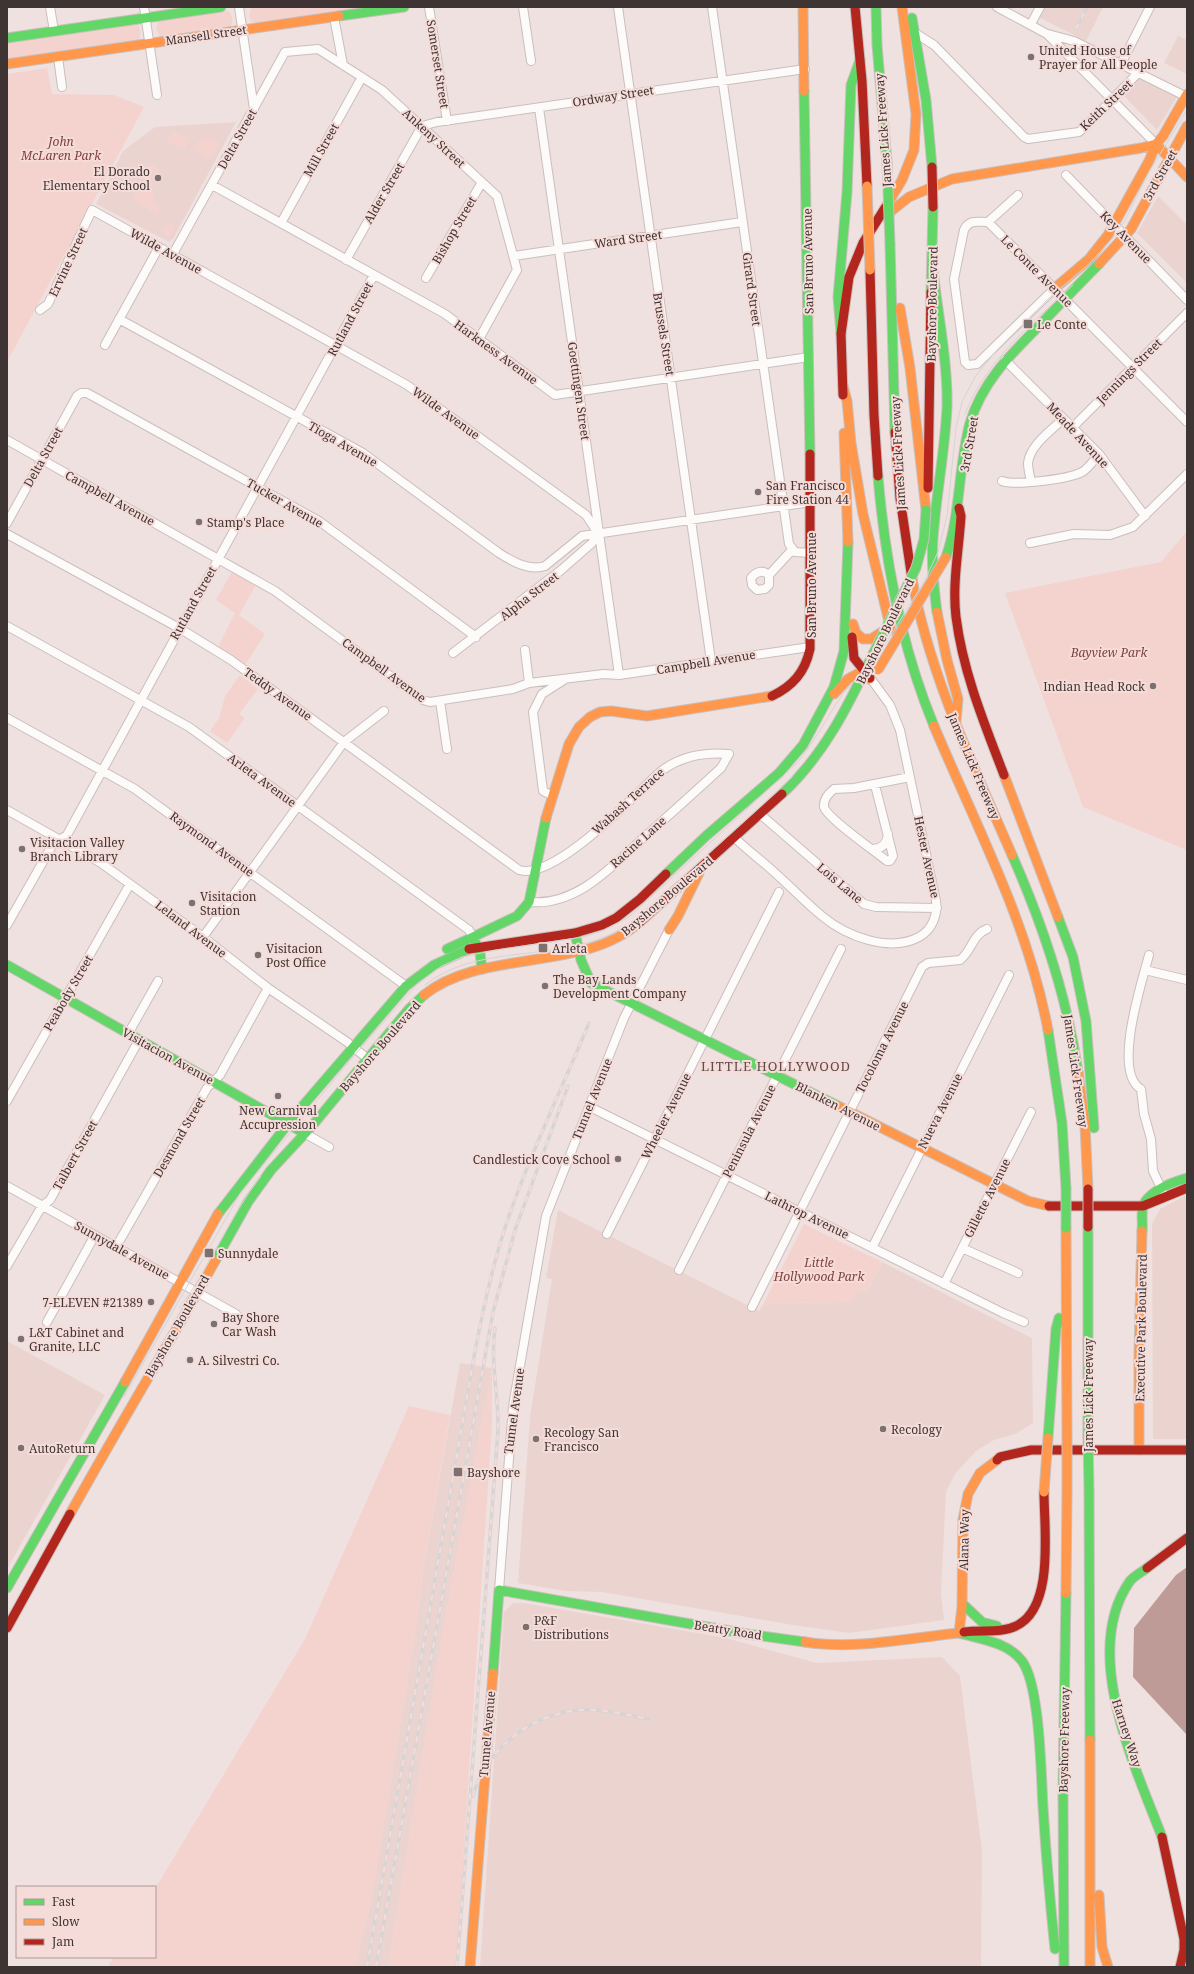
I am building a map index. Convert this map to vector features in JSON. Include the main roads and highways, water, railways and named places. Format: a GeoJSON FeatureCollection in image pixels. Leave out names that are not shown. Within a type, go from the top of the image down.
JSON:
{"type":"FeatureCollection","features":[{"type":"Feature","properties":{"kind":"main road"},"geometry":{"type":"LineString","coordinates":[[7,38],[222,7]]}},
{"type":"Feature","properties":{"kind":"main road","name":"Mansell Street"},"geometry":{"type":"LineString","coordinates":[[7,64],[404,7]]}},
{"type":"Feature","properties":{"kind":"main road","name":"San Bruno Avenue"},"geometry":{"type":"LineString","coordinates":[[473,937],[513,919],[524,910],[530,902],[543,827],[572,737],[594,714],[611,712],[647,716],[770,697],[787,688],[801,674],[808,660],[810,647],[811,502],[805,69],[802,7]]}},
{"type":"Feature","properties":{"kind":"main road","name":"James Lick Freeway"},"geometry":{"type":"LineString","coordinates":[[855,7],[860,60],[867,186],[877,477],[885,551],[893,595],[908,653],[938,738],[1010,902],[1035,974],[1049,1032],[1058,1084],[1064,1136],[1066,1188],[1066,1513]]}},
{"type":"Feature","properties":{"kind":"main road","name":"James Lick Freeway"},"geometry":{"type":"LineString","coordinates":[[876,7],[877,45],[887,162],[898,475],[906,548],[925,636],[938,678],[956,726],[1028,891],[1046,939],[1060,982],[1071,1026],[1078,1070],[1085,1130],[1088,1189],[1089,1517]]}},
{"type":"Feature","properties":{"kind":"main road","name":"Bayshore Boulevard"},"geometry":{"type":"LineString","coordinates":[[7,1588],[142,1352],[222,1207],[288,1124],[406,986],[427,969],[439,962],[478,947],[575,933],[602,925],[616,918],[636,903],[706,836],[788,764],[803,745],[838,676],[844,651],[844,588],[848,557],[841,334],[848,282],[862,243],[902,180],[914,150],[916,114],[902,7]]}},
{"type":"Feature","properties":{"kind":"main road","name":"Bayshore Boulevard"},"geometry":{"type":"LineString","coordinates":[[7,1628],[110,1442],[174,1336],[256,1190],[368,1060],[398,1021],[419,999],[444,982],[482,969],[579,952],[623,935],[668,907],[701,868],[735,838],[808,768],[835,730],[866,675],[882,632],[904,594],[916,568],[924,539],[929,474],[933,272],[932,167],[926,100],[910,7]]}},
{"type":"Feature","properties":{"kind":"main road"},"geometry":{"type":"LineString","coordinates":[[841,334],[838,312],[838,297],[847,192],[851,85],[860,60]]}},
{"type":"Feature","properties":{"kind":"main road","name":"3rd Street"},"geometry":{"type":"LineString","coordinates":[[1055,288],[1089,259],[1114,225],[1149,161],[1156,144],[1163,136],[1186,95]]}},
{"type":"Feature","properties":{"kind":"main road","name":"3rd Street"},"geometry":{"type":"LineString","coordinates":[[866,675],[878,670],[946,557],[951,544],[959,508],[966,448],[972,419],[991,378],[1005,360],[1108,257],[1125,237],[1170,160],[1187,126]]}},
{"type":"Feature","properties":{"kind":"main road"},"geometry":{"type":"LineString","coordinates":[[862,243],[875,226],[895,206],[924,189],[952,179],[1141,148],[1156,144],[1187,177]]}},
{"type":"Feature","properties":{"kind":"main road"},"geometry":{"type":"LineString","coordinates":[[890,248],[910,368],[926,510]]}},
{"type":"Feature","properties":{"kind":"main road"},"geometry":{"type":"LineString","coordinates":[[933,272],[945,371],[947,405],[945,440],[933,540],[933,573],[937,615],[946,660],[958,699],[956,726]]}},
{"type":"Feature","properties":{"kind":"main road"},"geometry":{"type":"LineString","coordinates":[[843,386],[847,401],[851,443],[864,521],[886,608],[900,658],[917,697],[938,738]]}},
{"type":"Feature","properties":{"kind":"main road"},"geometry":{"type":"LineString","coordinates":[[959,508],[961,516],[955,597],[956,616],[962,655],[980,712],[1068,942],[1081,989],[1089,1043],[1094,1119],[1088,1189]]}},
{"type":"Feature","properties":{"kind":"main road"},"geometry":{"type":"LineString","coordinates":[[848,557],[851,588],[853,653],[866,675]]}},
{"type":"Feature","properties":{"kind":"main road"},"geometry":{"type":"LineString","coordinates":[[852,621],[856,633],[863,639],[871,639],[882,632]]}},
{"type":"Feature","properties":{"kind":"main road"},"geometry":{"type":"LineString","coordinates":[[824,706],[848,679],[857,674],[866,675]]}},
{"type":"Feature","properties":{"kind":"main road"},"geometry":{"type":"LineString","coordinates":[[653,887],[668,907],[672,917],[669,930],[678,916],[701,868]]}},
{"type":"Feature","properties":{"kind":"main road","name":"Blanken Avenue"},"geometry":{"type":"LineString","coordinates":[[575,933],[587,978],[591,983],[1028,1201],[1046,1206],[1143,1206]]}},
{"type":"Feature","properties":{"kind":"main road"},"geometry":{"type":"LineString","coordinates":[[406,986],[426,962],[473,937]]}},
{"type":"Feature","properties":{"kind":"main road","name":"Arleta Avenue"},"geometry":{"type":"LineString","coordinates":[[473,937],[478,947],[482,969]]}},
{"type":"Feature","properties":{"kind":"main road","name":"Visitacion Avenue"},"geometry":{"type":"LineString","coordinates":[[7,965],[304,1133]]}},
{"type":"Feature","properties":{"kind":"main road"},"geometry":{"type":"LineString","coordinates":[[1143,1206],[1150,1197],[1161,1188],[1187,1178]]}},
{"type":"Feature","properties":{"kind":"main road"},"geometry":{"type":"LineString","coordinates":[[1143,1206],[1187,1188]]}},
{"type":"Feature","properties":{"kind":"main road","name":"Executive Park Boulevard"},"geometry":{"type":"LineString","coordinates":[[1138,1450],[1143,1206]]}},
{"type":"Feature","properties":{"kind":"main road"},"geometry":{"type":"LineString","coordinates":[[964,1605],[982,1622],[997,1626],[1016,1623],[1030,1613],[1040,1597],[1043,1585],[1044,1492],[1056,1329],[1066,1288]]}},
{"type":"Feature","properties":{"kind":"main road","name":"Alana Way"},"geometry":{"type":"LineString","coordinates":[[960,1633],[964,1605],[965,1504],[974,1480],[984,1467],[1000,1456],[1022,1450],[1187,1450]]}},
{"type":"Feature","properties":{"kind":"main road","name":"Bayshore Freeway"},"geometry":{"type":"LineString","coordinates":[[1064,1967],[1063,1780],[1066,1513]]}},
{"type":"Feature","properties":{"kind":"main road","name":"Bayshore Freeway"},"geometry":{"type":"LineString","coordinates":[[1089,1517],[1090,1967]]}},
{"type":"Feature","properties":{"kind":"main road","name":"Harney Way"},"geometry":{"type":"LineString","coordinates":[[1162,1837],[1116,1701],[1111,1671],[1111,1630],[1115,1608],[1128,1584],[1144,1569],[1187,1538]]}},
{"type":"Feature","properties":{"kind":"main road","name":"Beatty Road"},"geometry":{"type":"LineString","coordinates":[[499,1590],[747,1634],[822,1645],[848,1644],[960,1633],[975,1630],[1008,1629],[1024,1620],[1030,1613]]}},
{"type":"Feature","properties":{"kind":"main road","name":"Tunnel Avenue"},"geometry":{"type":"LineString","coordinates":[[470,1967],[499,1590]]}},
{"type":"Feature","properties":{"kind":"main road"},"geometry":{"type":"LineString","coordinates":[[960,1633],[1009,1650],[1018,1656],[1028,1672],[1031,1683],[1037,1729],[1057,1967]]}},
{"type":"Feature","properties":{"kind":"main road"},"geometry":{"type":"LineString","coordinates":[[1089,1676],[1102,1947],[1108,1967]]}},
{"type":"Feature","properties":{"kind":"main road"},"geometry":{"type":"LineString","coordinates":[[1162,1837],[1187,1908]]}},
{"type":"Feature","properties":{"kind":"main road"},"geometry":{"type":"LineString","coordinates":[[1162,1837],[1184,1939],[1184,1950],[1180,1967]]}},
{"type":"Feature","properties":{"kind":"tram line"},"geometry":{"type":"LineString","coordinates":[[124,1397],[241,1192],[353,1057],[418,983],[442,966],[462,957],[496,950],[583,937],[602,931],[629,917],[796,764],[808,749],[842,695],[883,648],[925,580],[938,552],[947,516],[956,428],[962,402],[975,377],[996,351],[1049,298],[1089,264],[1112,239],[1124,222],[1149,172],[1187,110]]}},
{"type":"Feature","properties":{"kind":"tram line"},"geometry":{"type":"LineString","coordinates":[[965,414],[974,395],[997,360],[1073,285]]}},
{"type":"Feature","properties":{"kind":"tram line"},"geometry":{"type":"LineString","coordinates":[[425,985],[445,972],[466,964],[582,944],[604,937],[627,925],[648,909],[792,777]]}},
{"type":"Feature","properties":{"kind":"tram line"},"geometry":{"type":"LineString","coordinates":[[179,1308],[201,1276],[239,1208],[261,1176]]}},
{"type":"Feature","properties":{"kind":"railway"},"geometry":{"type":"LineString","coordinates":[[1076,29],[1087,7]]}},
{"type":"Feature","properties":{"kind":"railway"},"geometry":{"type":"LineString","coordinates":[[367,1967],[474,1357],[487,1292],[495,1260],[514,1202],[534,1150],[589,1023]]}},
{"type":"Feature","properties":{"kind":"railway"},"geometry":{"type":"LineString","coordinates":[[376,1967],[493,1312],[515,1230],[568,1086]]}},
{"type":"Feature","properties":{"kind":"railway"},"geometry":{"type":"LineString","coordinates":[[457,1967],[498,1431],[494,1367],[495,1328]]}},
{"type":"Feature","properties":{"kind":"railway"},"geometry":{"type":"LineString","coordinates":[[473,1796],[479,1779],[488,1763],[499,1749],[513,1737],[544,1719],[561,1713],[579,1710],[614,1712],[649,1719]]}},
{"type":"Feature","properties":{"kind":"place","name":"United House of Prayer for All People"},"geometry":{"type":"Point","coordinates":[1031,57]}},
{"type":"Feature","properties":{"kind":"place","name":"El Dorado Elementary School"},"geometry":{"type":"Point","coordinates":[158,178]}},
{"type":"Feature","properties":{"kind":"place","name":"Le Conte"},"geometry":{"type":"Point","coordinates":[1028,324]}},
{"type":"Feature","properties":{"kind":"place","name":"San Francisco Fire Station 44"},"geometry":{"type":"Point","coordinates":[758,492]}},
{"type":"Feature","properties":{"kind":"place","name":"Stamp's Place"},"geometry":{"type":"Point","coordinates":[199,522]}},
{"type":"Feature","properties":{"kind":"place","name":"Indian Head Rock"},"geometry":{"type":"Point","coordinates":[1153,686]}},
{"type":"Feature","properties":{"kind":"place","name":"Visitacion Valley Branch Library"},"geometry":{"type":"Point","coordinates":[22,849]}},
{"type":"Feature","properties":{"kind":"place","name":"Visitacion Station"},"geometry":{"type":"Point","coordinates":[192,903]}},
{"type":"Feature","properties":{"kind":"place","name":"Arleta"},"geometry":{"type":"Point","coordinates":[543,948]}},
{"type":"Feature","properties":{"kind":"place","name":"Visitacion Post Office"},"geometry":{"type":"Point","coordinates":[258,955]}},
{"type":"Feature","properties":{"kind":"place","name":"The Bay Lands Development Company"},"geometry":{"type":"Point","coordinates":[545,986]}},
{"type":"Feature","properties":{"kind":"place","name":"New Carnival Accupression"},"geometry":{"type":"Point","coordinates":[278,1096]}},
{"type":"Feature","properties":{"kind":"place","name":"Candlestick Cove School"},"geometry":{"type":"Point","coordinates":[618,1159]}},
{"type":"Feature","properties":{"kind":"place","name":"Sunnydale"},"geometry":{"type":"Point","coordinates":[209,1253]}},
{"type":"Feature","properties":{"kind":"place","name":"7-ELEVEN #21389"},"geometry":{"type":"Point","coordinates":[151,1302]}},
{"type":"Feature","properties":{"kind":"place","name":"Bay Shore Car Wash"},"geometry":{"type":"Point","coordinates":[214,1324]}},
{"type":"Feature","properties":{"kind":"place","name":"L&T Cabinet and Granite, LLC"},"geometry":{"type":"Point","coordinates":[21,1339]}},
{"type":"Feature","properties":{"kind":"place","name":"A. Silvestri Co."},"geometry":{"type":"Point","coordinates":[190,1360]}},
{"type":"Feature","properties":{"kind":"place","name":"Recology"},"geometry":{"type":"Point","coordinates":[883,1429]}},
{"type":"Feature","properties":{"kind":"place","name":"Recology San Francisco"},"geometry":{"type":"Point","coordinates":[536,1439]}},
{"type":"Feature","properties":{"kind":"place","name":"AutoReturn"},"geometry":{"type":"Point","coordinates":[21,1448]}},
{"type":"Feature","properties":{"kind":"place","name":"Bayshore"},"geometry":{"type":"Point","coordinates":[458,1472]}},
{"type":"Feature","properties":{"kind":"place","name":"P&F Distributions"},"geometry":{"type":"Point","coordinates":[526,1627]}},
{"type":"Feature","properties":{"kind":"district","name":"LITTLE HOLLYWOOD"},"geometry":{"type":"Point","coordinates":[776,1066]}},
{"type":"Feature","properties":{"kind":"park label","name":"John McLaren Park"},"geometry":{"type":"Point","coordinates":[61,148]}},
{"type":"Feature","properties":{"kind":"park label","name":"Bayview Park"},"geometry":{"type":"Point","coordinates":[1109,652]}},
{"type":"Feature","properties":{"kind":"park label","name":"Little Hollywood Park"},"geometry":{"type":"Point","coordinates":[819,1269]}}]}
